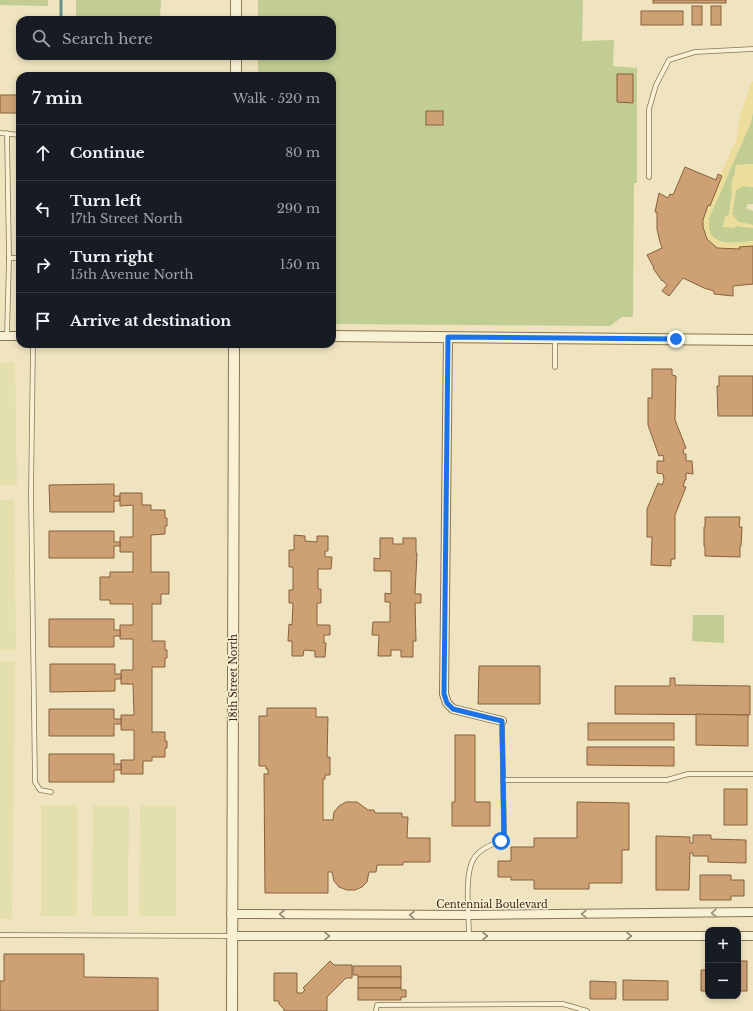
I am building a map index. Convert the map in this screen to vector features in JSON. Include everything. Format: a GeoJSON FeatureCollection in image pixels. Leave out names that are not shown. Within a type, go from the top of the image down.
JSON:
{"type":"FeatureCollection","features":[{"type":"Feature","properties":{"kind":"street"},"geometry":{"type":"LineString","coordinates":[[236,0],[236,16]]}},
{"type":"Feature","properties":{"kind":"street"},"geometry":{"type":"LineString","coordinates":[[236,60],[236,72]]}},
{"type":"Feature","properties":{"kind":"street"},"geometry":{"type":"LineString","coordinates":[[4,336],[16,336]]}},
{"type":"Feature","properties":{"kind":"street"},"geometry":{"type":"LineString","coordinates":[[336,336],[753,340]]}},
{"type":"Feature","properties":{"kind":"street"},"geometry":{"type":"LineString","coordinates":[[448,337],[444,694],[447,703],[453,709],[502,721]]}},
{"type":"Feature","properties":{"kind":"street","name":"18th Street North"},"geometry":{"type":"LineString","coordinates":[[232,1011],[234,348]]}},
{"type":"Feature","properties":{"kind":"street","name":"Centennial Boulevard"},"geometry":{"type":"LineString","coordinates":[[232,914],[469,915],[753,912]]}},
{"type":"Feature","properties":{"kind":"street"},"geometry":{"type":"LineString","coordinates":[[232,936],[705,936]]}},
{"type":"Feature","properties":{"kind":"street"},"geometry":{"type":"LineString","coordinates":[[741,936],[753,936]]}},
{"type":"Feature","properties":{"kind":"lane"},"geometry":{"type":"LineString","coordinates":[[649,177],[648,110],[656,85],[669,60],[695,52],[753,49]]}},
{"type":"Feature","properties":{"kind":"lane"},"geometry":{"type":"LineString","coordinates":[[0,133],[16,134]]}},
{"type":"Feature","properties":{"kind":"lane"},"geometry":{"type":"LineString","coordinates":[[4,336],[9,258],[8,133]]}},
{"type":"Feature","properties":{"kind":"lane"},"geometry":{"type":"LineString","coordinates":[[9,258],[16,258]]}},
{"type":"Feature","properties":{"kind":"lane"},"geometry":{"type":"LineString","coordinates":[[555,338],[555,367]]}},
{"type":"Feature","properties":{"kind":"lane"},"geometry":{"type":"LineString","coordinates":[[33,348],[30,493],[35,782],[40,790],[51,792]]}},
{"type":"Feature","properties":{"kind":"lane"},"geometry":{"type":"LineString","coordinates":[[469,936],[469,873],[473,859],[486,847],[501,841],[504,833],[502,721]]}},
{"type":"Feature","properties":{"kind":"lane"},"geometry":{"type":"LineString","coordinates":[[503,780],[667,780],[688,774],[753,774]]}},
{"type":"Feature","properties":{"kind":"lane"},"geometry":{"type":"LineString","coordinates":[[0,934],[232,936]]}},
{"type":"Feature","properties":{"kind":"lane"},"geometry":{"type":"LineString","coordinates":[[376,1011],[376,1005],[556,1004],[563,1004],[587,1011]]}},
{"type":"Feature","properties":{"kind":"shaded area"},"geometry":{"type":"Polygon","coordinates":[[[15,362],[17,485],[0,485],[0,363],[15,362]]]}},
{"type":"Feature","properties":{"kind":"shaded area"},"geometry":{"type":"Polygon","coordinates":[[[0,500],[14,500],[16,650],[0,650],[0,500]]]}},
{"type":"Feature","properties":{"kind":"shaded area"},"geometry":{"type":"Polygon","coordinates":[[[0,661],[15,661],[12,919],[0,919],[0,661]]]}},
{"type":"Feature","properties":{"kind":"shaded area"},"geometry":{"type":"Polygon","coordinates":[[[41,805],[78,805],[77,916],[41,916],[41,805]]]}},
{"type":"Feature","properties":{"kind":"shaded area"},"geometry":{"type":"Polygon","coordinates":[[[93,806],[129,806],[128,916],[92,916],[93,806]]]}},
{"type":"Feature","properties":{"kind":"shaded area"},"geometry":{"type":"Polygon","coordinates":[[[140,806],[176,806],[176,916],[139,916],[140,806]]]}},
{"type":"Feature","properties":{"kind":"green space"},"geometry":{"type":"Polygon","coordinates":[[[0,0],[48,0],[48,6],[0,5],[0,0]]]}},
{"type":"Feature","properties":{"kind":"green space"},"geometry":{"type":"Polygon","coordinates":[[[76,0],[161,0],[160,16],[76,16],[76,0]]]}},
{"type":"Feature","properties":{"kind":"green space"},"geometry":{"type":"Polygon","coordinates":[[[258,0],[583,0],[582,41],[614,40],[613,66],[637,68],[637,183],[634,183],[633,317],[622,317],[610,326],[336,324],[336,72],[258,72],[258,60],[336,60],[336,16],[258,16],[258,0]]]}},
{"type":"Feature","properties":{"kind":"green space"},"geometry":{"type":"Polygon","coordinates":[[[753,111],[753,164],[736,165],[729,215],[725,217],[737,226],[753,228],[753,241],[738,243],[722,242],[712,235],[709,228],[709,218],[751,122],[753,111]]]}},
{"type":"Feature","properties":{"kind":"green space"},"geometry":{"type":"Polygon","coordinates":[[[744,186],[753,187],[753,204],[748,204],[746,208],[753,211],[753,225],[738,222],[732,214],[736,190],[744,186]]]}},
{"type":"Feature","properties":{"kind":"green space"},"geometry":{"type":"Polygon","coordinates":[[[693,615],[724,615],[724,643],[692,641],[693,615]]]}},
{"type":"Feature","properties":{"kind":"sand"},"geometry":{"type":"Polygon","coordinates":[[[753,81],[753,111],[751,122],[709,218],[709,228],[712,235],[722,242],[738,243],[753,241],[753,246],[740,247],[740,249],[717,248],[707,239],[703,227],[703,220],[708,205],[710,206],[722,177],[720,175],[736,141],[740,117],[751,82],[753,81]]]}},
{"type":"Feature","properties":{"kind":"sand"},"geometry":{"type":"Polygon","coordinates":[[[753,164],[753,187],[744,186],[736,190],[732,214],[738,222],[753,225],[753,228],[737,226],[733,228],[723,227],[725,217],[729,215],[733,192],[731,189],[733,176],[735,176],[736,165],[753,164]]]}},
{"type":"Feature","properties":{"kind":"building"},"geometry":{"type":"Polygon","coordinates":[[[653,0],[726,0],[726,3],[653,3],[653,0]]]}},
{"type":"Feature","properties":{"kind":"building"},"geometry":{"type":"Polygon","coordinates":[[[692,6],[702,6],[702,25],[692,25],[692,6]]]}},
{"type":"Feature","properties":{"kind":"building"},"geometry":{"type":"Polygon","coordinates":[[[711,6],[721,6],[721,25],[711,25],[711,6]]]}},
{"type":"Feature","properties":{"kind":"building"},"geometry":{"type":"Polygon","coordinates":[[[641,11],[683,11],[683,25],[641,25],[641,11]]]}},
{"type":"Feature","properties":{"kind":"building"},"geometry":{"type":"Polygon","coordinates":[[[617,74],[633,74],[633,103],[617,102],[617,74]]]}},
{"type":"Feature","properties":{"kind":"building"},"geometry":{"type":"Polygon","coordinates":[[[0,95],[16,95],[16,113],[0,113],[0,95]]]}},
{"type":"Feature","properties":{"kind":"building"},"geometry":{"type":"Polygon","coordinates":[[[426,111],[443,111],[443,125],[426,125],[426,111]]]}},
{"type":"Feature","properties":{"kind":"building"},"geometry":{"type":"Polygon","coordinates":[[[685,167],[716,180],[718,174],[722,176],[710,206],[708,205],[703,220],[703,227],[707,239],[717,248],[740,249],[739,247],[753,246],[753,284],[733,286],[733,296],[714,294],[714,291],[683,278],[669,296],[662,291],[667,285],[662,281],[653,268],[647,255],[662,248],[657,229],[657,212],[655,212],[659,193],[668,198],[670,194],[673,195],[685,167]]]}},
{"type":"Feature","properties":{"kind":"building"},"geometry":{"type":"Polygon","coordinates":[[[652,369],[672,369],[672,375],[676,376],[675,420],[686,448],[683,450],[684,454],[686,454],[686,461],[692,461],[693,474],[686,473],[686,480],[683,486],[686,487],[675,515],[675,559],[671,559],[671,566],[651,565],[652,537],[647,537],[647,509],[658,483],[662,485],[664,480],[663,474],[657,473],[657,461],[664,461],[663,455],[659,456],[648,425],[648,398],[652,398],[652,369]]]}},
{"type":"Feature","properties":{"kind":"building"},"geometry":{"type":"Polygon","coordinates":[[[719,376],[753,376],[753,416],[718,416],[717,386],[719,386],[719,376]]]}},
{"type":"Feature","properties":{"kind":"building"},"geometry":{"type":"Polygon","coordinates":[[[114,484],[114,496],[120,496],[120,501],[114,501],[114,512],[50,512],[49,485],[114,484]]]}},
{"type":"Feature","properties":{"kind":"building"},"geometry":{"type":"Polygon","coordinates":[[[120,493],[142,493],[142,505],[151,505],[151,510],[165,510],[165,518],[167,518],[165,534],[151,535],[151,572],[169,572],[169,594],[161,594],[161,604],[152,604],[152,641],[165,641],[167,658],[165,658],[165,667],[152,667],[152,732],[165,732],[167,748],[165,748],[165,757],[152,757],[152,761],[143,761],[143,774],[121,774],[121,760],[134,760],[134,730],[121,730],[121,715],[134,715],[133,684],[121,684],[121,670],[133,670],[133,639],[120,639],[120,625],[133,625],[133,604],[110,604],[110,600],[100,600],[100,577],[110,577],[110,572],[133,572],[133,552],[120,552],[120,537],[133,537],[133,505],[120,506],[120,493]]]}},
{"type":"Feature","properties":{"kind":"building"},"geometry":{"type":"Polygon","coordinates":[[[705,517],[740,517],[739,527],[742,527],[740,557],[705,556],[705,517]]]}},
{"type":"Feature","properties":{"kind":"building"},"geometry":{"type":"Polygon","coordinates":[[[49,531],[114,531],[114,542],[120,542],[120,546],[114,546],[114,558],[49,558],[49,531]]]}},
{"type":"Feature","properties":{"kind":"building"},"geometry":{"type":"Polygon","coordinates":[[[294,535],[305,536],[305,541],[317,542],[317,536],[328,536],[328,551],[325,551],[325,557],[332,557],[331,569],[318,569],[318,589],[321,589],[321,603],[317,603],[317,625],[330,625],[330,635],[324,635],[324,643],[326,643],[325,657],[315,657],[315,651],[304,650],[303,656],[292,656],[292,641],[288,641],[289,624],[292,625],[293,603],[289,603],[289,590],[293,590],[293,567],[289,567],[289,550],[294,550],[294,535]]]}},
{"type":"Feature","properties":{"kind":"building"},"geometry":{"type":"Polygon","coordinates":[[[380,538],[393,538],[393,544],[403,544],[403,538],[416,538],[417,553],[415,594],[421,594],[421,603],[415,603],[416,641],[413,641],[413,657],[401,657],[401,650],[391,650],[391,656],[378,656],[379,635],[372,635],[373,622],[390,622],[390,602],[385,602],[385,593],[391,594],[391,571],[374,571],[374,558],[380,559],[380,538]]]}},
{"type":"Feature","properties":{"kind":"building"},"geometry":{"type":"Polygon","coordinates":[[[49,619],[114,619],[114,630],[120,630],[120,636],[114,636],[114,647],[49,647],[49,619]]]}},
{"type":"Feature","properties":{"kind":"building"},"geometry":{"type":"Polygon","coordinates":[[[50,664],[115,664],[115,674],[121,674],[121,679],[115,679],[115,691],[50,692],[50,664]]]}},
{"type":"Feature","properties":{"kind":"building"},"geometry":{"type":"Polygon","coordinates":[[[479,666],[540,666],[540,704],[478,704],[479,666]]]}},
{"type":"Feature","properties":{"kind":"building"},"geometry":{"type":"Polygon","coordinates":[[[670,678],[675,678],[675,685],[750,686],[750,715],[615,714],[615,686],[670,686],[670,678]]]}},
{"type":"Feature","properties":{"kind":"building"},"geometry":{"type":"Polygon","coordinates":[[[267,708],[316,708],[316,717],[328,717],[327,757],[330,757],[330,775],[325,775],[325,779],[323,779],[323,820],[333,820],[334,812],[339,806],[346,802],[357,802],[368,810],[374,810],[375,813],[402,813],[402,817],[408,817],[407,838],[430,838],[430,862],[403,862],[403,865],[377,865],[376,872],[369,872],[367,882],[362,887],[355,890],[347,890],[339,887],[334,881],[332,872],[328,872],[328,893],[265,893],[264,774],[268,774],[268,769],[266,769],[266,766],[259,766],[259,716],[267,716],[267,708]]]}},
{"type":"Feature","properties":{"kind":"building"},"geometry":{"type":"Polygon","coordinates":[[[49,709],[114,709],[114,719],[121,719],[121,724],[114,724],[114,736],[49,736],[49,709]]]}},
{"type":"Feature","properties":{"kind":"building"},"geometry":{"type":"Polygon","coordinates":[[[696,714],[748,715],[748,746],[696,745],[696,714]]]}},
{"type":"Feature","properties":{"kind":"building"},"geometry":{"type":"Polygon","coordinates":[[[588,723],[674,723],[674,740],[588,740],[588,723]]]}},
{"type":"Feature","properties":{"kind":"building"},"geometry":{"type":"Polygon","coordinates":[[[455,735],[475,735],[475,802],[490,802],[490,826],[452,826],[452,802],[455,802],[455,735]]]}},
{"type":"Feature","properties":{"kind":"building"},"geometry":{"type":"Polygon","coordinates":[[[587,747],[674,747],[674,766],[587,765],[587,747]]]}},
{"type":"Feature","properties":{"kind":"building"},"geometry":{"type":"Polygon","coordinates":[[[49,754],[114,754],[114,764],[121,764],[121,770],[114,770],[114,782],[49,782],[49,754]]]}},
{"type":"Feature","properties":{"kind":"building"},"geometry":{"type":"Polygon","coordinates":[[[724,789],[747,789],[747,825],[724,825],[724,789]]]}},
{"type":"Feature","properties":{"kind":"building"},"geometry":{"type":"Polygon","coordinates":[[[577,802],[629,803],[629,850],[622,850],[622,883],[589,883],[589,889],[534,889],[534,880],[511,880],[511,877],[498,877],[498,861],[511,861],[511,847],[534,847],[534,838],[577,838],[577,802]]]}},
{"type":"Feature","properties":{"kind":"building"},"geometry":{"type":"Polygon","coordinates":[[[693,835],[711,835],[711,839],[746,840],[746,863],[708,862],[708,856],[693,856],[693,853],[690,853],[689,890],[656,890],[656,836],[690,837],[690,843],[693,843],[693,835]]]}},
{"type":"Feature","properties":{"kind":"building"},"geometry":{"type":"Polygon","coordinates":[[[700,875],[731,875],[731,880],[744,880],[744,896],[731,896],[731,900],[700,900],[700,875]]]}},
{"type":"Feature","properties":{"kind":"building"},"geometry":{"type":"Polygon","coordinates":[[[4,954],[84,954],[84,977],[158,978],[158,1011],[0,1011],[0,981],[4,981],[4,954]]]}},
{"type":"Feature","properties":{"kind":"building"},"geometry":{"type":"Polygon","coordinates":[[[330,961],[334,965],[352,965],[352,978],[346,978],[327,997],[327,1011],[284,1011],[279,1004],[279,1001],[274,1001],[274,973],[297,973],[297,993],[302,993],[305,990],[303,988],[330,961]]]}},
{"type":"Feature","properties":{"kind":"building"},"geometry":{"type":"Polygon","coordinates":[[[741,961],[747,961],[747,991],[741,991],[741,961]]]}},
{"type":"Feature","properties":{"kind":"building"},"geometry":{"type":"Polygon","coordinates":[[[353,966],[401,966],[401,977],[358,977],[358,975],[353,975],[353,966]]]}},
{"type":"Feature","properties":{"kind":"building"},"geometry":{"type":"Polygon","coordinates":[[[701,970],[705,970],[705,991],[701,991],[701,970]]]}},
{"type":"Feature","properties":{"kind":"building"},"geometry":{"type":"Polygon","coordinates":[[[358,977],[401,977],[401,988],[358,988],[358,977]]]}},
{"type":"Feature","properties":{"kind":"building"},"geometry":{"type":"Polygon","coordinates":[[[623,980],[668,981],[668,1000],[623,1000],[623,980]]]}},
{"type":"Feature","properties":{"kind":"building"},"geometry":{"type":"Polygon","coordinates":[[[590,981],[616,982],[616,999],[590,999],[590,981]]]}},
{"type":"Feature","properties":{"kind":"building"},"geometry":{"type":"Polygon","coordinates":[[[358,988],[401,988],[401,990],[406,990],[406,997],[401,997],[401,1000],[358,1000],[358,988]]]}},
{"type":"Feature","properties":{"kind":"waterway"},"geometry":{"type":"LineString","coordinates":[[61,0],[61,16]]}},
{"type":"Feature","properties":{"kind":"route"},"geometry":{"type":"LineString","coordinates":[[501,841],[504,833],[502,721],[453,709],[447,703],[444,694],[448,337],[676,339]]}}]}
